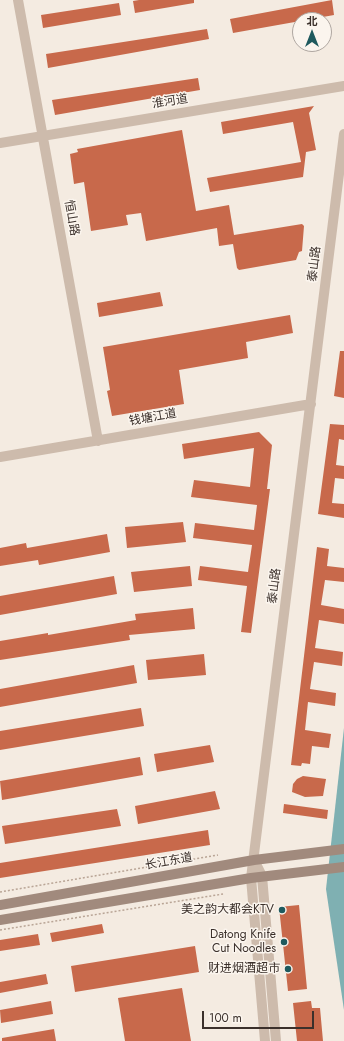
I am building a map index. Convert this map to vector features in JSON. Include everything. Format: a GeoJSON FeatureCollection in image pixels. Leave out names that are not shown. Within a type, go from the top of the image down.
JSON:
{"type":"FeatureCollection","features":[{"type":"Feature","properties":{"kind":"main road","name":"长江东道"},"geometry":{"type":"LineString","coordinates":[[0,905],[254,860],[344,849]]}},
{"type":"Feature","properties":{"kind":"main road"},"geometry":{"type":"LineString","coordinates":[[0,920],[262,876],[344,868]]}},
{"type":"Feature","properties":{"kind":"street","name":"恒山路"},"geometry":{"type":"LineString","coordinates":[[18,0],[44,136],[98,441]]}},
{"type":"Feature","properties":{"kind":"street","name":"淮河道"},"geometry":{"type":"LineString","coordinates":[[0,143],[344,86]]}},
{"type":"Feature","properties":{"kind":"street","name":"泰山路"},"geometry":{"type":"LineString","coordinates":[[264,1041],[250,878],[254,860],[344,134]]}},
{"type":"Feature","properties":{"kind":"street","name":"钱塘江道"},"geometry":{"type":"LineString","coordinates":[[0,457],[311,404]]}},
{"type":"Feature","properties":{"kind":"street"},"geometry":{"type":"LineString","coordinates":[[254,860],[262,876],[276,1041]]}},
{"type":"Feature","properties":{"kind":"path"},"geometry":{"type":"LineString","coordinates":[[0,892],[218,855]]}},
{"type":"Feature","properties":{"kind":"path"},"geometry":{"type":"LineString","coordinates":[[0,930],[223,894]]}},
{"type":"Feature","properties":{"kind":"water"},"geometry":{"type":"Polygon","coordinates":[[[344,728],[344,1010],[326,889],[344,728]]]}},
{"type":"Feature","properties":{"kind":"building"},"geometry":{"type":"Polygon","coordinates":[[[194,0],[194,3],[135,13],[133,1],[194,0]]]}},
{"type":"Feature","properties":{"kind":"building"},"geometry":{"type":"Polygon","coordinates":[[[332,0],[334,15],[332,15],[332,12],[292,12],[292,22],[233,33],[230,19],[332,0]]]}},
{"type":"Feature","properties":{"kind":"building"},"geometry":{"type":"Polygon","coordinates":[[[119,3],[121,15],[43,28],[41,15],[119,3]]]}},
{"type":"Feature","properties":{"kind":"building"},"geometry":{"type":"Polygon","coordinates":[[[207,29],[209,39],[48,68],[46,54],[207,29]]]}},
{"type":"Feature","properties":{"kind":"building"},"geometry":{"type":"Polygon","coordinates":[[[198,78],[200,90],[55,115],[52,100],[198,78]]]}},
{"type":"Feature","properties":{"kind":"building"},"geometry":{"type":"Polygon","coordinates":[[[314,106],[309,113],[316,150],[306,152],[303,177],[210,192],[207,178],[301,162],[293,122],[223,134],[221,122],[314,106]]]}},
{"type":"Feature","properties":{"kind":"building"},"geometry":{"type":"Polygon","coordinates":[[[182,130],[196,211],[229,205],[234,235],[302,224],[304,226],[302,251],[299,252],[296,260],[239,270],[237,268],[233,244],[219,246],[217,228],[146,241],[141,213],[126,215],[128,225],[91,231],[84,182],[74,184],[70,154],[78,152],[77,149],[182,130]]]}},
{"type":"Feature","properties":{"kind":"building"},"geometry":{"type":"Polygon","coordinates":[[[160,292],[163,306],[99,317],[97,303],[160,292]]]}},
{"type":"Feature","properties":{"kind":"building"},"geometry":{"type":"Polygon","coordinates":[[[290,315],[293,333],[246,342],[248,358],[179,370],[184,404],[112,416],[107,391],[110,390],[103,347],[290,315]]]}},
{"type":"Feature","properties":{"kind":"building"},"geometry":{"type":"Polygon","coordinates":[[[340,351],[344,351],[344,398],[334,396],[340,351]]]}},
{"type":"Feature","properties":{"kind":"building"},"geometry":{"type":"Polygon","coordinates":[[[330,424],[344,425],[344,440],[339,439],[336,465],[344,466],[344,479],[335,478],[332,503],[344,504],[344,518],[318,514],[330,424]]]}},
{"type":"Feature","properties":{"kind":"building"},"geometry":{"type":"Polygon","coordinates":[[[259,432],[272,445],[267,489],[270,489],[251,633],[241,632],[247,586],[198,580],[200,566],[248,572],[252,545],[193,538],[195,523],[254,530],[257,505],[191,497],[194,480],[250,487],[254,448],[184,459],[182,444],[259,432]]]}},
{"type":"Feature","properties":{"kind":"building"},"geometry":{"type":"Polygon","coordinates":[[[183,522],[186,542],[127,548],[125,527],[183,522]]]}},
{"type":"Feature","properties":{"kind":"building"},"geometry":{"type":"Polygon","coordinates":[[[107,534],[110,552],[39,565],[38,560],[0,566],[0,548],[26,543],[27,548],[107,534]]]}},
{"type":"Feature","properties":{"kind":"building"},"geometry":{"type":"Polygon","coordinates":[[[317,547],[329,549],[327,566],[344,568],[344,582],[325,580],[321,605],[344,609],[344,624],[319,620],[315,648],[343,652],[342,666],[314,662],[310,689],[336,693],[335,706],[308,702],[305,730],[331,734],[329,748],[312,746],[310,764],[302,763],[301,766],[291,765],[317,547]]]}},
{"type":"Feature","properties":{"kind":"building"},"geometry":{"type":"Polygon","coordinates":[[[190,566],[192,586],[134,592],[131,572],[190,566]]]}},
{"type":"Feature","properties":{"kind":"building"},"geometry":{"type":"Polygon","coordinates":[[[114,576],[117,594],[0,615],[0,596],[114,576]]]}},
{"type":"Feature","properties":{"kind":"building"},"geometry":{"type":"Polygon","coordinates":[[[193,608],[195,629],[129,635],[130,640],[0,660],[0,641],[48,633],[48,635],[136,620],[135,614],[193,608]]]}},
{"type":"Feature","properties":{"kind":"building"},"geometry":{"type":"Polygon","coordinates":[[[204,654],[206,675],[148,680],[146,660],[204,654]]]}},
{"type":"Feature","properties":{"kind":"building"},"geometry":{"type":"Polygon","coordinates":[[[134,665],[137,683],[0,707],[0,689],[134,665]]]}},
{"type":"Feature","properties":{"kind":"building"},"geometry":{"type":"Polygon","coordinates":[[[141,708],[144,726],[0,750],[0,731],[141,708]]]}},
{"type":"Feature","properties":{"kind":"building"},"geometry":{"type":"Polygon","coordinates":[[[210,745],[214,762],[157,772],[154,754],[210,745]]]}},
{"type":"Feature","properties":{"kind":"building"},"geometry":{"type":"Polygon","coordinates":[[[140,757],[143,775],[2,800],[0,781],[140,757]]]}},
{"type":"Feature","properties":{"kind":"building"},"geometry":{"type":"Polygon","coordinates":[[[303,776],[326,779],[323,796],[305,797],[292,792],[293,784],[297,779],[303,776]]]}},
{"type":"Feature","properties":{"kind":"building"},"geometry":{"type":"Polygon","coordinates":[[[215,791],[220,809],[138,824],[135,806],[215,791]]]}},
{"type":"Feature","properties":{"kind":"building"},"geometry":{"type":"Polygon","coordinates":[[[284,804],[328,810],[327,819],[283,813],[284,804]]]}},
{"type":"Feature","properties":{"kind":"building"},"geometry":{"type":"Polygon","coordinates":[[[117,809],[121,826],[5,844],[2,826],[117,809]]]}},
{"type":"Feature","properties":{"kind":"building"},"geometry":{"type":"Polygon","coordinates":[[[208,830],[210,845],[0,878],[0,863],[208,830]]]}},
{"type":"Feature","properties":{"kind":"building"},"geometry":{"type":"Polygon","coordinates":[[[299,905],[307,989],[288,991],[279,907],[299,905]]]}},
{"type":"Feature","properties":{"kind":"building"},"geometry":{"type":"Polygon","coordinates":[[[102,924],[104,933],[52,942],[50,933],[102,924]]]}},
{"type":"Feature","properties":{"kind":"building"},"geometry":{"type":"Polygon","coordinates":[[[38,934],[40,945],[0,951],[0,940],[38,934]]]}},
{"type":"Feature","properties":{"kind":"building"},"geometry":{"type":"Polygon","coordinates":[[[195,946],[199,972],[75,992],[71,966],[195,946]]]}},
{"type":"Feature","properties":{"kind":"building"},"geometry":{"type":"Polygon","coordinates":[[[46,974],[48,984],[0,993],[0,982],[46,974]]]}},
{"type":"Feature","properties":{"kind":"building"},"geometry":{"type":"Polygon","coordinates":[[[182,988],[191,1041],[125,1041],[118,998],[182,988]]]}},
{"type":"Feature","properties":{"kind":"building"},"geometry":{"type":"Polygon","coordinates":[[[51,1001],[53,1014],[1,1023],[0,1010],[51,1001]]]}},
{"type":"Feature","properties":{"kind":"building"},"geometry":{"type":"Polygon","coordinates":[[[311,1001],[312,1008],[320,1008],[323,1041],[297,1041],[293,1003],[311,1001]]]}},
{"type":"Feature","properties":{"kind":"building"},"geometry":{"type":"Polygon","coordinates":[[[54,1029],[56,1041],[2,1041],[2,1038],[54,1029]]]}},
{"type":"Feature","properties":{"kind":"place","name":"美之韵大都会KTV"},"geometry":{"type":"Point","coordinates":[282,910]}},
{"type":"Feature","properties":{"kind":"place","name":"Datong Knife Cut Noodles"},"geometry":{"type":"Point","coordinates":[284,942]}},
{"type":"Feature","properties":{"kind":"place","name":"财进烟酒超市"},"geometry":{"type":"Point","coordinates":[288,969]}}]}
